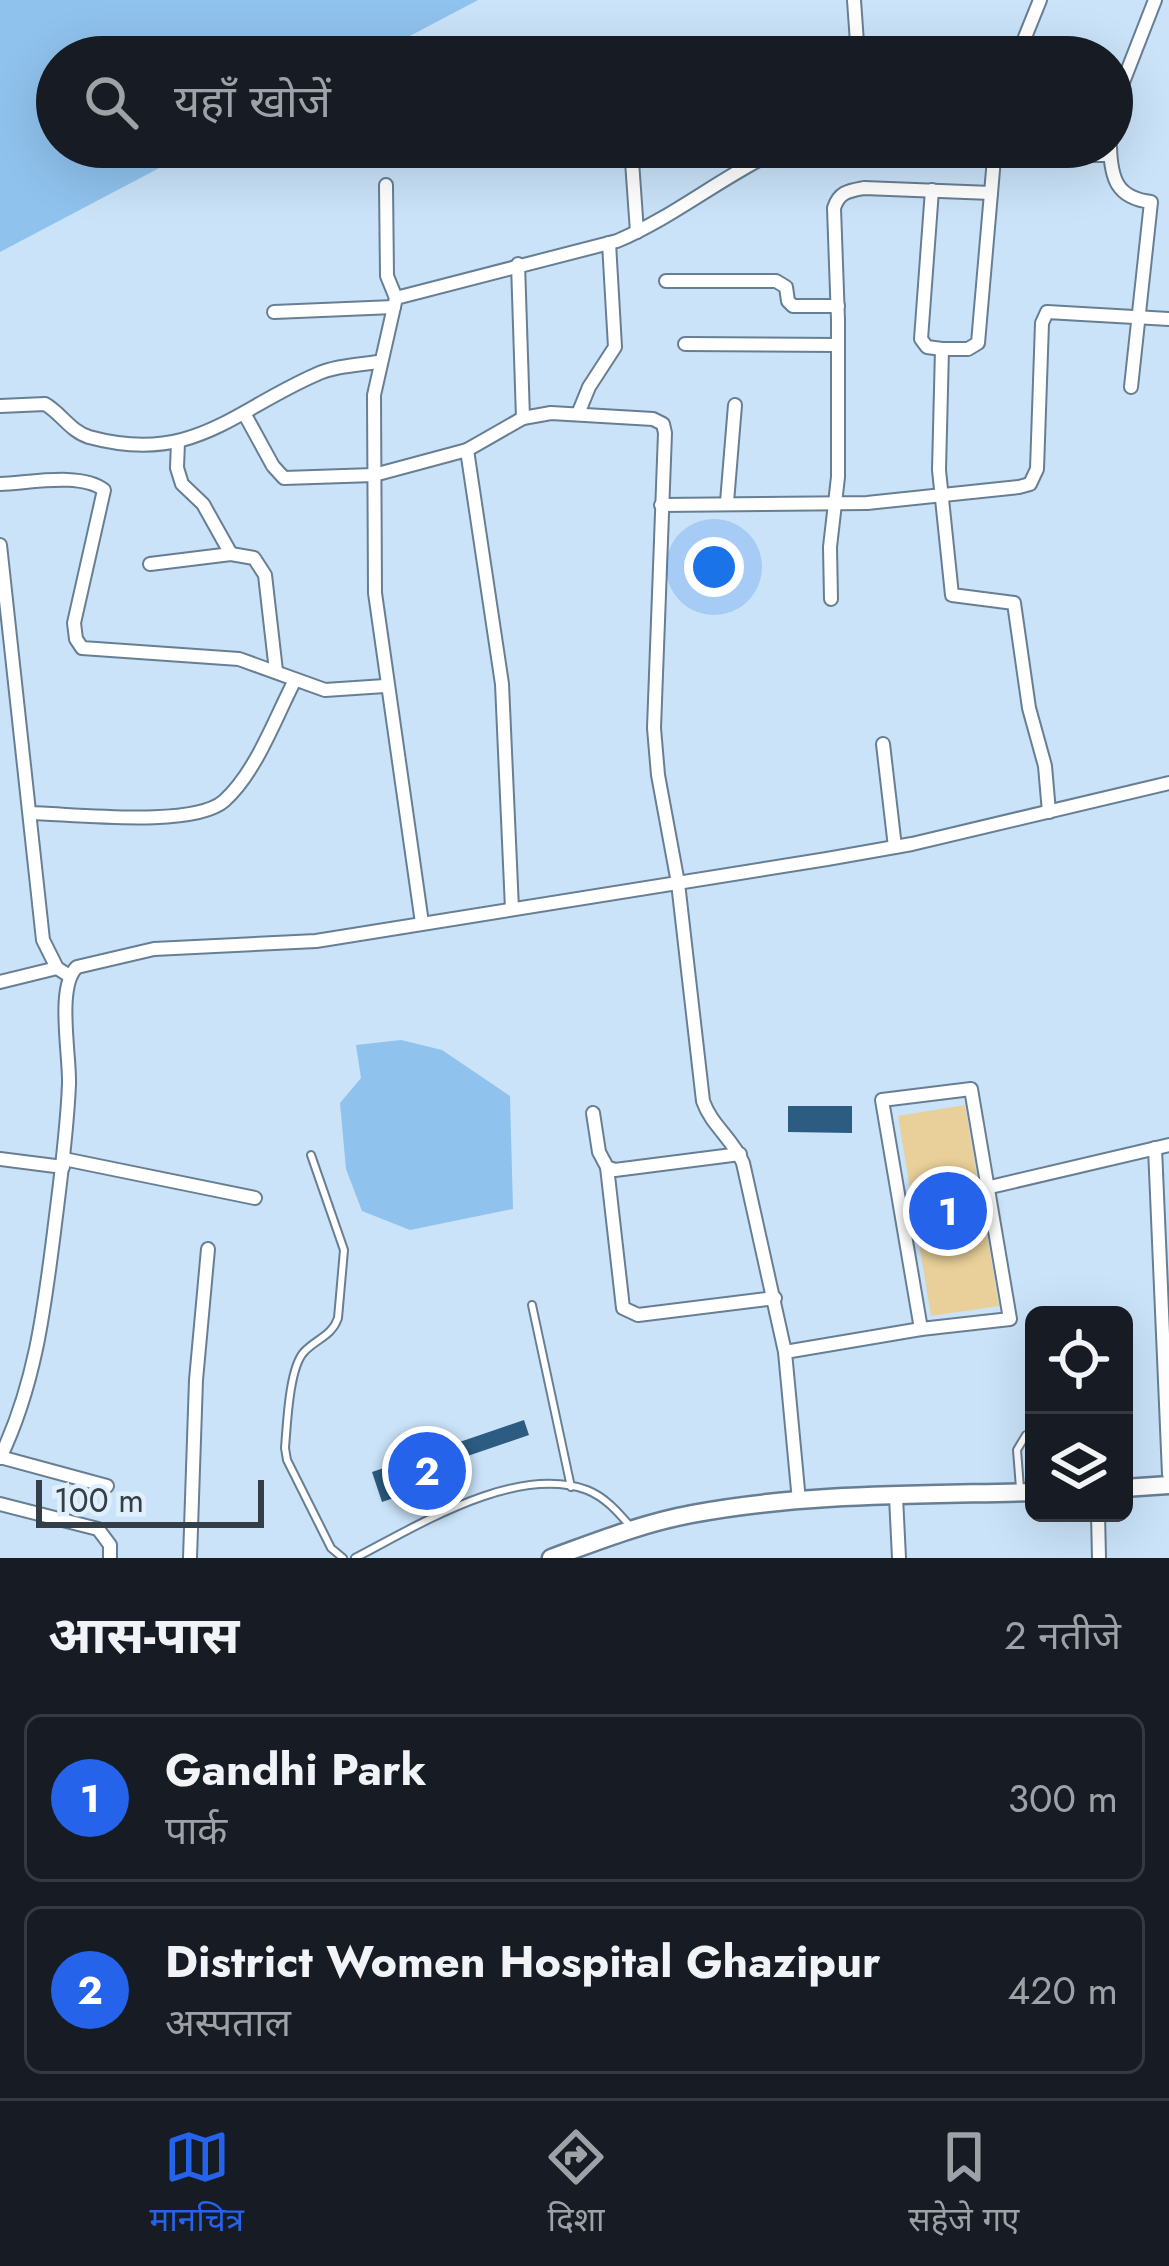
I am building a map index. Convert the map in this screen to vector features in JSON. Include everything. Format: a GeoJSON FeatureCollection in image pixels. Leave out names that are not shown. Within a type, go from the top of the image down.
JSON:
{"type":"FeatureCollection","features":[{"type":"Feature","properties":{"kind":"street"},"geometry":{"type":"LineString","coordinates":[[854,0],[856,36]]}},
{"type":"Feature","properties":{"kind":"street"},"geometry":{"type":"LineString","coordinates":[[1025,36],[1040,0]]}},
{"type":"Feature","properties":{"kind":"street"},"geometry":{"type":"LineString","coordinates":[[1133,56],[1155,0]]}},
{"type":"Feature","properties":{"kind":"street"},"geometry":{"type":"LineString","coordinates":[[632,168],[637,232]]}},
{"type":"Feature","properties":{"kind":"street"},"geometry":{"type":"LineString","coordinates":[[274,312],[395,302],[518,264],[609,243],[637,232],[742,168]]}},
{"type":"Feature","properties":{"kind":"street"},"geometry":{"type":"LineString","coordinates":[[932,190],[921,339],[927,347],[968,349],[978,343],[993,168]]}},
{"type":"Feature","properties":{"kind":"street"},"geometry":{"type":"LineString","coordinates":[[1112,168],[1126,195],[1169,203]]}},
{"type":"Feature","properties":{"kind":"street"},"geometry":{"type":"LineString","coordinates":[[386,185],[387,276],[395,302],[374,395],[375,593],[422,923]]}},
{"type":"Feature","properties":{"kind":"street"},"geometry":{"type":"LineString","coordinates":[[831,599],[830,535],[837,505],[834,222],[838,197],[864,188],[991,193]]}},
{"type":"Feature","properties":{"kind":"street"},"geometry":{"type":"LineString","coordinates":[[1131,387],[1151,202]]}},
{"type":"Feature","properties":{"kind":"street"},"geometry":{"type":"LineString","coordinates":[[578,414],[615,347],[609,243]]}},
{"type":"Feature","properties":{"kind":"street"},"geometry":{"type":"LineString","coordinates":[[518,264],[523,418]]}},
{"type":"Feature","properties":{"kind":"street"},"geometry":{"type":"LineString","coordinates":[[666,281],[776,281],[787,287],[790,305],[838,306]]}},
{"type":"Feature","properties":{"kind":"street"},"geometry":{"type":"LineString","coordinates":[[662,505],[837,505],[1019,488],[1035,477],[1042,323],[1048,312],[1169,319]]}},
{"type":"Feature","properties":{"kind":"street"},"geometry":{"type":"LineString","coordinates":[[685,344],[838,345]]}},
{"type":"Feature","properties":{"kind":"street"},"geometry":{"type":"LineString","coordinates":[[942,349],[941,498],[952,595],[1014,603],[1029,708],[1045,766],[1049,812]]}},
{"type":"Feature","properties":{"kind":"street"},"geometry":{"type":"LineString","coordinates":[[0,406],[45,404],[70,427],[91,437],[178,442],[208,434],[318,373],[378,362]]}},
{"type":"Feature","properties":{"kind":"street"},"geometry":{"type":"LineString","coordinates":[[728,502],[735,405]]}},
{"type":"Feature","properties":{"kind":"street"},"geometry":{"type":"LineString","coordinates":[[244,413],[284,478],[374,475],[467,450],[523,418],[551,412],[642,417],[662,424],[654,728],[658,775],[678,883],[704,1100],[708,1117],[725,1130],[740,1154],[775,1298],[785,1352],[799,1502]]}},
{"type":"Feature","properties":{"kind":"street"},"geometry":{"type":"LineString","coordinates":[[178,442],[182,484],[202,505],[231,554]]}},
{"type":"Feature","properties":{"kind":"street"},"geometry":{"type":"LineString","coordinates":[[467,450],[502,684],[512,909]]}},
{"type":"Feature","properties":{"kind":"street"},"geometry":{"type":"LineString","coordinates":[[0,484],[92,482],[104,490],[74,623],[82,648],[239,659],[325,690],[385,686]]}},
{"type":"Feature","properties":{"kind":"street"},"geometry":{"type":"LineString","coordinates":[[0,545],[43,940],[62,972],[69,1065],[63,1163],[33,1371],[0,1457],[107,1486]]}},
{"type":"Feature","properties":{"kind":"street"},"geometry":{"type":"LineString","coordinates":[[150,564],[231,554],[254,557],[265,574],[277,670]]}},
{"type":"Feature","properties":{"kind":"street"},"geometry":{"type":"LineString","coordinates":[[30,813],[186,817],[213,809],[244,774],[295,680]]}},
{"type":"Feature","properties":{"kind":"street"},"geometry":{"type":"LineString","coordinates":[[883,743],[896,847]]}},
{"type":"Feature","properties":{"kind":"street"},"geometry":{"type":"LineString","coordinates":[[0,982],[154,949],[316,941],[896,847],[1169,783]]}},
{"type":"Feature","properties":{"kind":"street"},"geometry":{"type":"LineString","coordinates":[[785,1352],[1010,1318],[971,1089],[882,1100],[921,1329]]}},
{"type":"Feature","properties":{"kind":"street"},"geometry":{"type":"LineString","coordinates":[[593,1112],[598,1152],[607,1168],[622,1308],[638,1315],[775,1298]]}},
{"type":"Feature","properties":{"kind":"street"},"geometry":{"type":"LineString","coordinates":[[986,1189],[1162,1147],[1169,1474]]}},
{"type":"Feature","properties":{"kind":"street"},"geometry":{"type":"LineString","coordinates":[[607,1168],[627,1170],[740,1154]]}},
{"type":"Feature","properties":{"kind":"street"},"geometry":{"type":"LineString","coordinates":[[0,1159],[63,1163],[255,1198]]}},
{"type":"Feature","properties":{"kind":"street"},"geometry":{"type":"LineString","coordinates":[[190,1558],[195,1395],[208,1250]]}},
{"type":"Feature","properties":{"kind":"street"},"geometry":{"type":"LineString","coordinates":[[1133,1488],[1169,1486]]}},
{"type":"Feature","properties":{"kind":"street"},"geometry":{"type":"LineString","coordinates":[[551,1558],[696,1513],[799,1502],[1025,1492]]}},
{"type":"Feature","properties":{"kind":"street"},"geometry":{"type":"LineString","coordinates":[[896,1497],[899,1558]]}},
{"type":"Feature","properties":{"kind":"street"},"geometry":{"type":"LineString","coordinates":[[0,1504],[98,1529],[110,1545],[110,1558]]}},
{"type":"Feature","properties":{"kind":"street"},"geometry":{"type":"LineString","coordinates":[[1098,1522],[1099,1558]]}},
{"type":"Feature","properties":{"kind":"lane"},"geometry":{"type":"LineString","coordinates":[[311,1155],[344,1250],[338,1318],[335,1327],[308,1348],[296,1365],[285,1448],[331,1548],[343,1558]]}},
{"type":"Feature","properties":{"kind":"lane"},"geometry":{"type":"LineString","coordinates":[[532,1305],[571,1487]]}},
{"type":"Feature","properties":{"kind":"lane"},"geometry":{"type":"LineString","coordinates":[[1025,1438],[1017,1450],[1025,1484]]}},
{"type":"Feature","properties":{"kind":"lane"},"geometry":{"type":"LineString","coordinates":[[355,1558],[485,1496],[535,1486],[571,1487],[602,1498],[633,1529]]}},
{"type":"Feature","properties":{"kind":"shaded area"},"geometry":{"type":"Polygon","coordinates":[[[965,1105],[999,1306],[931,1316],[898,1116],[965,1105]]]}},
{"type":"Feature","properties":{"kind":"water"},"geometry":{"type":"Polygon","coordinates":[[[0,0],[478,0],[410,36],[36,36],[36,168],[159,168],[0,252],[0,0]]]}},
{"type":"Feature","properties":{"kind":"water"},"geometry":{"type":"Polygon","coordinates":[[[401,1040],[442,1050],[510,1096],[513,1209],[410,1230],[362,1211],[346,1169],[340,1103],[361,1078],[356,1045],[401,1040]]]}},
{"type":"Feature","properties":{"kind":"building"},"geometry":{"type":"Polygon","coordinates":[[[788,1106],[852,1106],[852,1133],[788,1132],[788,1106]]]}},
{"type":"Feature","properties":{"kind":"building"},"geometry":{"type":"Polygon","coordinates":[[[524,1420],[529,1435],[453,1461],[458,1476],[382,1502],[372,1472],[524,1420]]]}},
{"type":"Feature","properties":{"kind":"place","name":"Gandhi Park"},"geometry":{"type":"Point","coordinates":[948,1211]}},
{"type":"Feature","properties":{"kind":"place","name":"District Women Hospital Ghazipur"},"geometry":{"type":"Point","coordinates":[427,1471]}}]}
